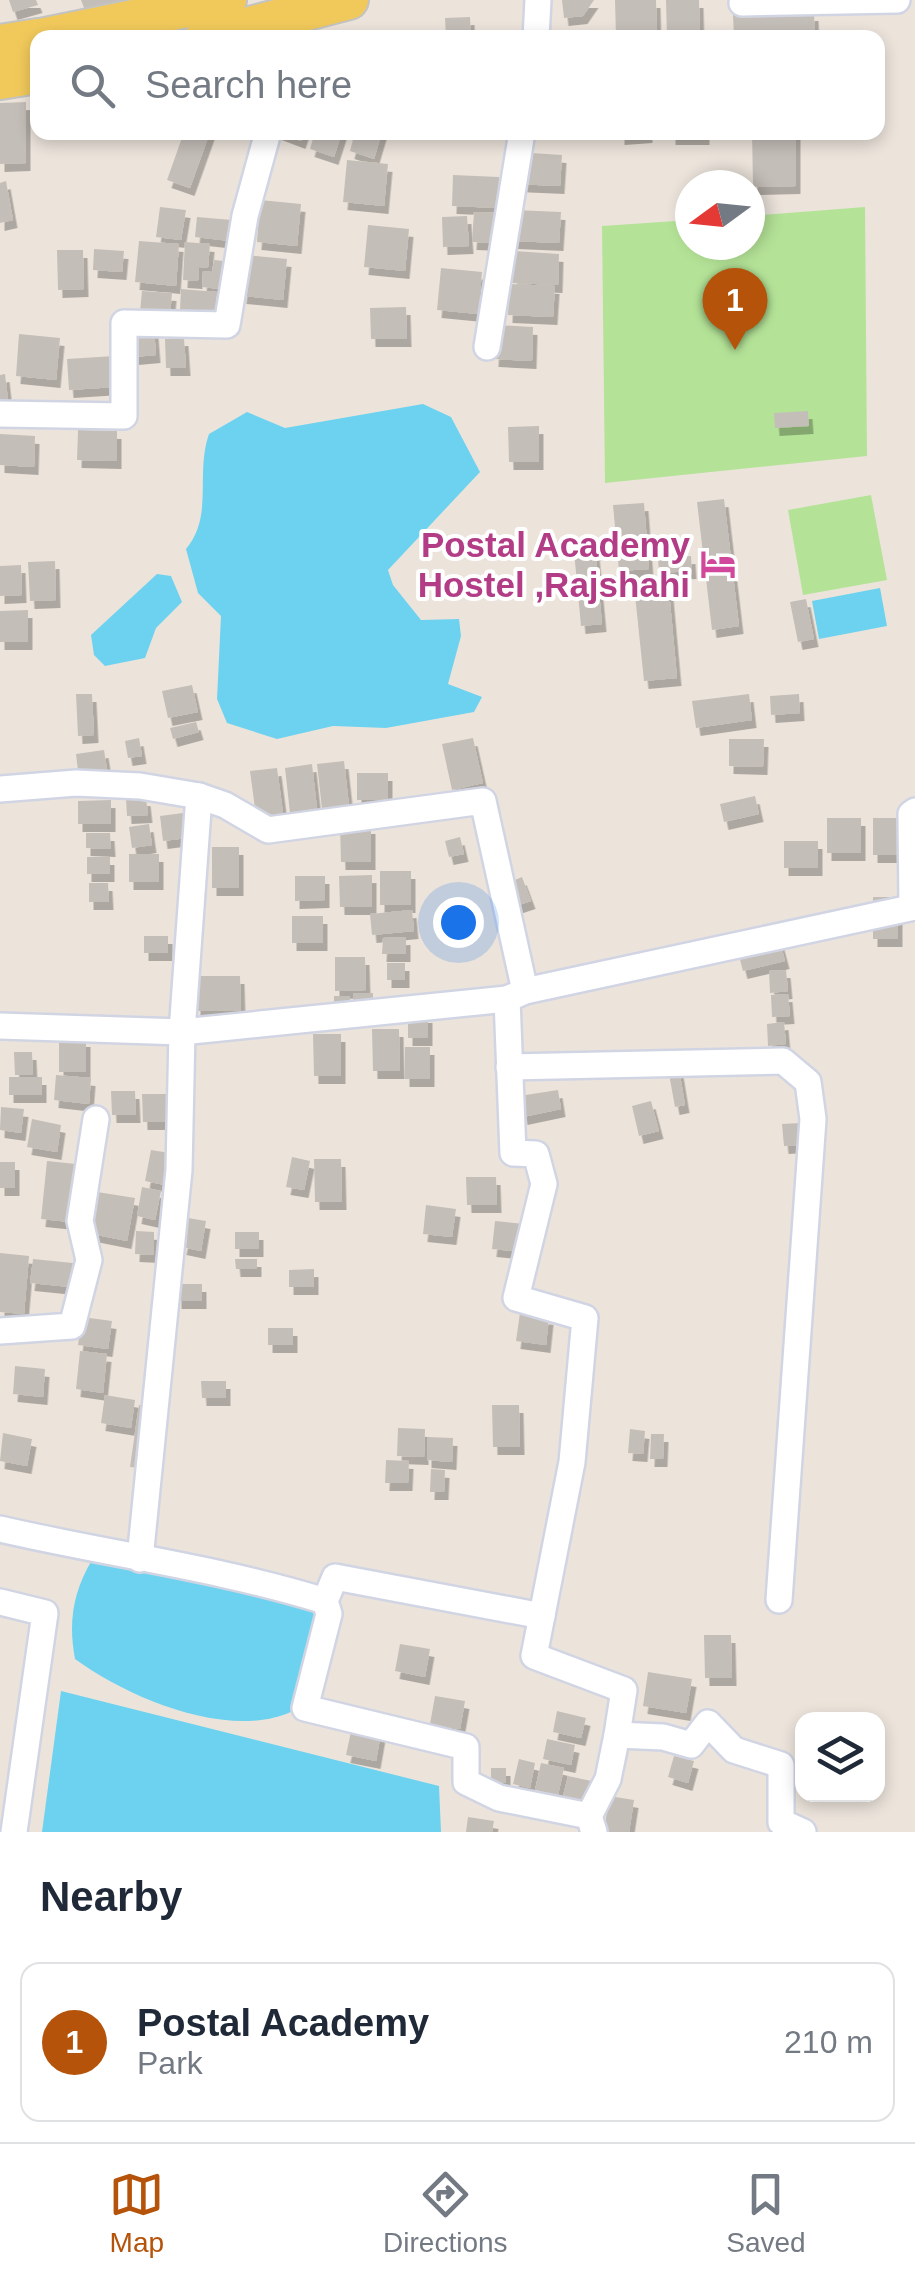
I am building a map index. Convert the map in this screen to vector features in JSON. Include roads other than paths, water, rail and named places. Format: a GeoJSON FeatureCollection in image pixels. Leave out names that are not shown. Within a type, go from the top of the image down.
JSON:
{"type":"FeatureCollection","features":[{"type":"Feature","properties":{"kind":"main road"},"geometry":{"type":"LineString","coordinates":[[79,30],[227,0]]}},
{"type":"Feature","properties":{"kind":"main road"},"geometry":{"type":"LineString","coordinates":[[267,30],[298,26],[350,0]]}},
{"type":"Feature","properties":{"kind":"main road"},"geometry":{"type":"LineString","coordinates":[[0,44],[30,39]]}},
{"type":"Feature","properties":{"kind":"main road"},"geometry":{"type":"LineString","coordinates":[[0,80],[30,75]]}},
{"type":"Feature","properties":{"kind":"street"},"geometry":{"type":"LineString","coordinates":[[536,30],[538,0]]}},
{"type":"Feature","properties":{"kind":"street"},"geometry":{"type":"LineString","coordinates":[[742,3],[896,0]]}},
{"type":"Feature","properties":{"kind":"street"},"geometry":{"type":"LineString","coordinates":[[0,414],[124,416],[124,324],[227,325],[245,216],[266,140]]}},
{"type":"Feature","properties":{"kind":"street"},"geometry":{"type":"LineString","coordinates":[[488,347],[521,140]]}},
{"type":"Feature","properties":{"kind":"street"},"geometry":{"type":"LineString","coordinates":[[0,788],[76,783],[198,796],[225,804],[268,830],[482,801],[516,995],[509,1068],[513,1153],[536,1154],[544,1184],[516,1298],[585,1318],[572,1462],[542,1616],[534,1656],[624,1690],[608,1779],[592,1824],[499,1798],[466,1782],[466,1746],[305,1708],[329,1614],[325,1601],[335,1577],[542,1616]]}},
{"type":"Feature","properties":{"kind":"street"},"geometry":{"type":"LineString","coordinates":[[140,1559],[179,1170],[182,1032],[198,796]]}},
{"type":"Feature","properties":{"kind":"street"},"geometry":{"type":"LineString","coordinates":[[0,1026],[182,1032],[516,995],[914,907],[911,814],[915,811]]}},
{"type":"Feature","properties":{"kind":"street"},"geometry":{"type":"LineString","coordinates":[[509,1068],[783,1061],[808,1082],[813,1119],[779,1600]]}},
{"type":"Feature","properties":{"kind":"street"},"geometry":{"type":"LineString","coordinates":[[0,1332],[72,1326],[90,1260],[80,1221],[96,1120]]}},
{"type":"Feature","properties":{"kind":"street"},"geometry":{"type":"LineString","coordinates":[[0,1529],[251,1578],[325,1601]]}},
{"type":"Feature","properties":{"kind":"street"},"geometry":{"type":"LineString","coordinates":[[0,1602],[45,1613],[14,1832]]}},
{"type":"Feature","properties":{"kind":"street"},"geometry":{"type":"LineString","coordinates":[[617,1734],[663,1737],[691,1745],[708,1723],[734,1750],[781,1765],[781,1822],[803,1832]]}},
{"type":"Feature","properties":{"kind":"water"},"geometry":{"type":"Polygon","coordinates":[[[423,404],[451,417],[480,472],[388,570],[393,585],[421,620],[459,619],[461,636],[448,684],[482,697],[474,712],[386,728],[333,726],[277,739],[227,723],[217,699],[221,616],[198,593],[186,549],[202,509],[203,464],[209,434],[247,412],[285,428],[423,404]]]}},
{"type":"Feature","properties":{"kind":"water"},"geometry":{"type":"Polygon","coordinates":[[[157,574],[171,576],[182,602],[156,628],[145,658],[105,666],[94,655],[91,635],[157,574]]]}},
{"type":"Feature","properties":{"kind":"water"},"geometry":{"type":"Polygon","coordinates":[[[880,588],[887,626],[819,639],[812,601],[880,588]]]}},
{"type":"Feature","properties":{"kind":"water"},"geometry":{"type":"Polygon","coordinates":[[[92,1560],[294,1597],[321,1614],[293,1711],[268,1719],[240,1721],[180,1711],[123,1688],[75,1659],[74,1608],[92,1560]]]}},
{"type":"Feature","properties":{"kind":"water"},"geometry":{"type":"Polygon","coordinates":[[[61,1691],[439,1786],[441,1832],[42,1832],[61,1691]]]}},
{"type":"Feature","properties":{"kind":"place","name":"Postal Academy"},"geometry":{"type":"Point","coordinates":[735,350]}},
{"type":"Feature","properties":{"kind":"place","name":"Postal Academy Hostel ,Rajshahi"},"geometry":{"type":"Point","coordinates":[718,564]}}]}
